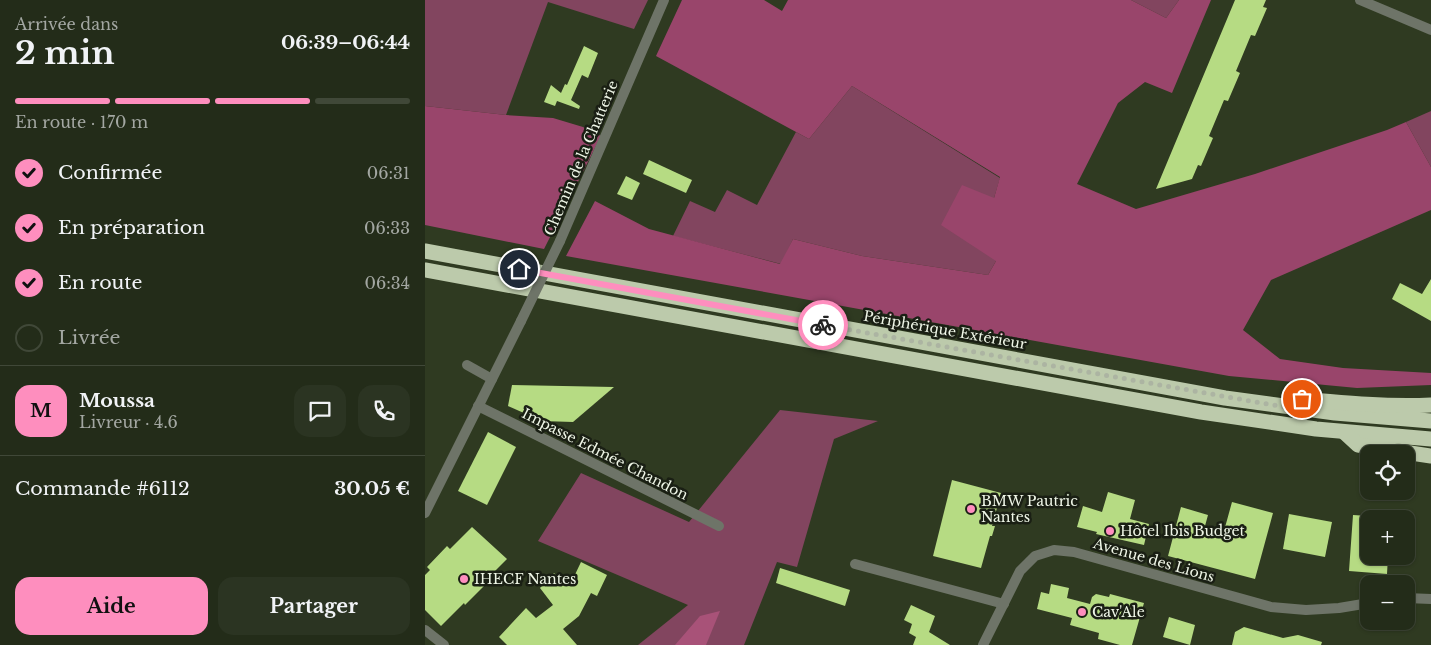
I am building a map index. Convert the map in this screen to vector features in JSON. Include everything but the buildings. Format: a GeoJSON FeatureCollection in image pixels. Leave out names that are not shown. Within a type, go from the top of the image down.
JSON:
{"type":"FeatureCollection","features":[{"type":"Feature","properties":{"kind":"highway","name":"Périphérique Extérieur"},"geometry":{"type":"LineString","coordinates":[[425,251],[1136,382],[1286,407],[1358,416],[1431,421]]}},
{"type":"Feature","properties":{"kind":"highway"},"geometry":{"type":"LineString","coordinates":[[425,270],[1201,412],[1345,432],[1431,439]]}},
{"type":"Feature","properties":{"kind":"highway"},"geometry":{"type":"LineString","coordinates":[[1286,407],[1302,399],[1361,405],[1431,405]]}},
{"type":"Feature","properties":{"kind":"highway"},"geometry":{"type":"LineString","coordinates":[[1345,432],[1358,445],[1431,456]]}},
{"type":"Feature","properties":{"kind":"street","name":"Chemin de la Chatterie"},"geometry":{"type":"LineString","coordinates":[[425,513],[561,241],[664,0]]}},
{"type":"Feature","properties":{"kind":"street"},"geometry":{"type":"LineString","coordinates":[[1359,0],[1431,30]]}},
{"type":"Feature","properties":{"kind":"street"},"geometry":{"type":"LineString","coordinates":[[467,365],[492,379]]}},
{"type":"Feature","properties":{"kind":"street","name":"Impasse Edmée Chandon"},"geometry":{"type":"LineString","coordinates":[[478,406],[719,526]]}},
{"type":"Feature","properties":{"kind":"street","name":"Avenue des Lions"},"geometry":{"type":"LineString","coordinates":[[983,645],[1020,571],[1035,556],[1054,550],[1073,552],[1271,607],[1306,610],[1339,608],[1360,604]]}},
{"type":"Feature","properties":{"kind":"street"},"geometry":{"type":"LineString","coordinates":[[855,564],[1004,604]]}},
{"type":"Feature","properties":{"kind":"street"},"geometry":{"type":"LineString","coordinates":[[1415,598],[1431,599]]}},
{"type":"Feature","properties":{"kind":"street"},"geometry":{"type":"LineString","coordinates":[[425,630],[444,645]]}},
{"type":"Feature","properties":{"kind":"shaded area"},"geometry":{"type":"Polygon","coordinates":[[[425,0],[648,0],[634,29],[548,2],[506,115],[425,106],[425,0]]]}},
{"type":"Feature","properties":{"kind":"shaded area"},"geometry":{"type":"Polygon","coordinates":[[[682,0],[764,0],[782,11],[788,0],[1131,0],[1166,18],[1179,0],[1211,0],[1172,93],[1145,82],[1118,103],[1077,184],[1136,209],[1255,174],[1406,122],[1431,167],[1431,210],[1271,280],[1243,330],[1280,359],[1343,368],[1431,373],[1431,385],[1357,388],[1229,376],[566,256],[595,201],[649,229],[780,264],[793,239],[862,256],[988,275],[996,261],[941,225],[962,185],[994,198],[1000,177],[852,86],[809,139],[656,56],[682,0]]]}},
{"type":"Feature","properties":{"kind":"shaded area"},"geometry":{"type":"Polygon","coordinates":[[[1131,0],[1179,0],[1166,18],[1131,0]]]}},
{"type":"Feature","properties":{"kind":"shaded area"},"geometry":{"type":"Polygon","coordinates":[[[852,86],[1000,178],[994,198],[996,261],[988,275],[862,256],[793,239],[781,264],[673,236],[690,201],[715,212],[727,190],[757,205],[796,132],[809,139],[852,86]]]}},
{"type":"Feature","properties":{"kind":"shaded area"},"geometry":{"type":"Polygon","coordinates":[[[425,106],[553,118],[583,127],[601,136],[544,249],[425,225],[425,106]]]}},
{"type":"Feature","properties":{"kind":"shaded area"},"geometry":{"type":"Polygon","coordinates":[[[1431,111],[1431,167],[1406,122],[1431,111]]]}},
{"type":"Feature","properties":{"kind":"shaded area"},"geometry":{"type":"Polygon","coordinates":[[[780,410],[878,421],[834,439],[797,567],[777,562],[744,645],[638,645],[688,605],[538,541],[581,473],[689,522],[780,410]]]}},
{"type":"Feature","properties":{"kind":"shaded area"},"geometry":{"type":"Polygon","coordinates":[[[720,611],[706,645],[675,645],[700,616],[720,611]]]}},
{"type":"Feature","properties":{"kind":"way so far"},"geometry":{"type":"LineString","coordinates":[[823,325],[1286,407],[1302,399]]}},
{"type":"Feature","properties":{"kind":"place","name":"BMW Pautric Nantes"},"geometry":{"type":"Point","coordinates":[971,509]}},
{"type":"Feature","properties":{"kind":"place","name":"Hôtel Ibis Budget"},"geometry":{"type":"Point","coordinates":[1110,531]}},
{"type":"Feature","properties":{"kind":"place","name":"IHECF Nantes"},"geometry":{"type":"Point","coordinates":[464,579]}},
{"type":"Feature","properties":{"kind":"place","name":"Cav'Ale"},"geometry":{"type":"Point","coordinates":[1082,612]}},
{"type":"Feature","properties":{"kind":"route"},"geometry":{"type":"LineString","coordinates":[[519,269],[823,325]]}}]}
